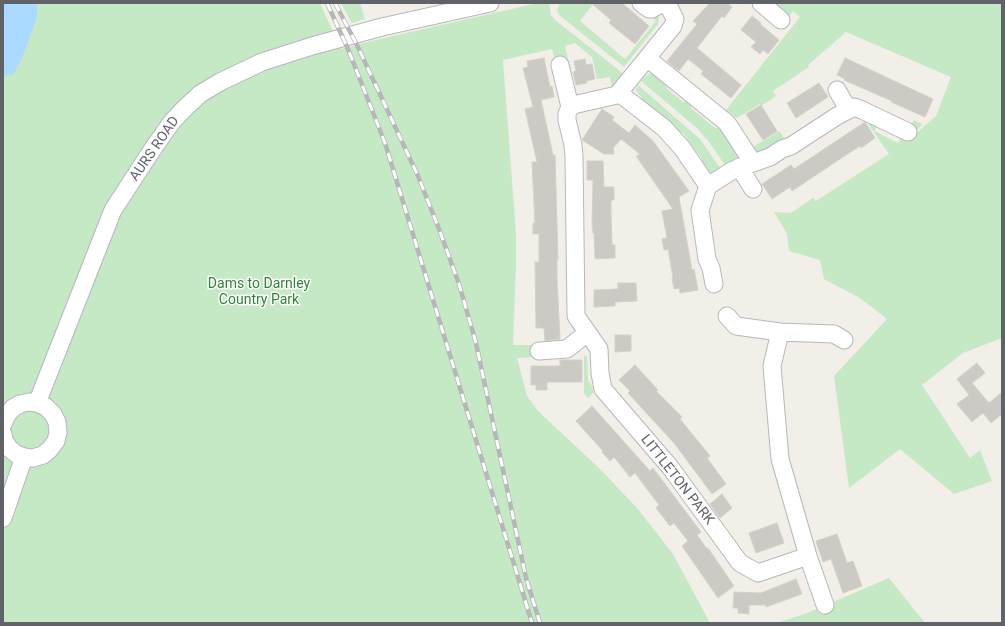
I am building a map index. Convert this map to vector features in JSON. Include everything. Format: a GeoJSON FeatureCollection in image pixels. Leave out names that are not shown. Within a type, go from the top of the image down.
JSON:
{"type":"FeatureCollection","features":[{"type":"Feature","properties":{"kind":"street","name":"AURS ROAD"},"geometry":{"type":"LineString","coordinates":[[37,403],[113,210],[170,123],[200,94],[220,82],[262,62],[312,46],[382,27],[490,3]]}},
{"type":"Feature","properties":{"kind":"street"},"geometry":{"type":"LineString","coordinates":[[641,3],[649,9],[652,9],[662,3]]}},
{"type":"Feature","properties":{"kind":"street"},"geometry":{"type":"LineString","coordinates":[[570,107],[617,95],[619,93],[673,26],[675,19],[667,3]]}},
{"type":"Feature","properties":{"kind":"street"},"geometry":{"type":"LineString","coordinates":[[761,3],[781,20]]}},
{"type":"Feature","properties":{"kind":"street"},"geometry":{"type":"LineString","coordinates":[[647,58],[727,122],[746,165],[753,189]]}},
{"type":"Feature","properties":{"kind":"street","name":"LITTLETON PARK"},"geometry":{"type":"LineString","coordinates":[[560,65],[570,107],[567,114],[567,120],[574,156],[576,316],[599,349],[600,372],[603,389],[670,468],[740,563],[758,573],[808,556]]}},
{"type":"Feature","properties":{"kind":"street"},"geometry":{"type":"LineString","coordinates":[[837,90],[848,109]]}},
{"type":"Feature","properties":{"kind":"street"},"geometry":{"type":"LineString","coordinates":[[619,93],[664,128],[682,148],[708,186]]}},
{"type":"Feature","properties":{"kind":"street"},"geometry":{"type":"LineString","coordinates":[[714,284],[711,268],[707,259],[700,210],[708,186],[746,165],[791,146],[848,109],[854,107],[908,132]]}},
{"type":"Feature","properties":{"kind":"street"},"geometry":{"type":"LineString","coordinates":[[727,316],[736,326],[780,332],[834,334],[844,340]]}},
{"type":"Feature","properties":{"kind":"street"},"geometry":{"type":"LineString","coordinates":[[780,332],[772,366],[780,459],[808,556],[825,605]]}},
{"type":"Feature","properties":{"kind":"street"},"geometry":{"type":"LineString","coordinates":[[538,351],[567,349],[587,333]]}},
{"type":"Feature","properties":{"kind":"street"},"geometry":{"type":"LineString","coordinates":[[3,424],[12,408],[29,402],[37,403],[46,407],[53,414],[57,422],[58,432],[56,441],[50,449],[43,455],[33,458],[16,454],[9,448],[4,440],[3,434]]}},
{"type":"Feature","properties":{"kind":"street"},"geometry":{"type":"LineString","coordinates":[[3,518],[24,457]]}},
{"type":"Feature","properties":{"kind":"green space","name":"Dams to Darnley Country Park"},"geometry":{"type":"Polygon","coordinates":[[[3,3],[320,3],[341,49],[538,3],[549,3],[551,15],[555,20],[625,75],[612,87],[610,77],[597,79],[592,57],[575,43],[565,46],[576,95],[556,62],[552,49],[503,60],[516,234],[513,345],[535,345],[535,357],[517,358],[527,396],[538,411],[600,469],[637,508],[673,554],[710,623],[3,623],[3,3]]]}},
{"type":"Feature","properties":{"kind":"green space"},"geometry":{"type":"Polygon","coordinates":[[[341,3],[360,3],[365,19],[352,23],[341,3]]]}},
{"type":"Feature","properties":{"kind":"green space"},"geometry":{"type":"Polygon","coordinates":[[[560,3],[594,3],[580,21],[625,59],[656,21],[652,17],[657,11],[659,19],[658,24],[624,67],[559,15],[557,11],[560,3]]]}},
{"type":"Feature","properties":{"kind":"green space"},"geometry":{"type":"Polygon","coordinates":[[[768,3],[1002,3],[1002,338],[963,353],[922,385],[970,458],[980,450],[992,481],[954,494],[900,449],[849,488],[834,376],[887,319],[860,298],[824,279],[820,260],[789,251],[787,234],[774,212],[791,213],[813,198],[816,201],[889,154],[866,121],[871,124],[872,121],[878,124],[874,131],[898,143],[902,135],[910,127],[914,120],[922,124],[911,138],[936,116],[951,77],[846,32],[808,65],[809,67],[773,91],[776,96],[761,106],[760,104],[737,118],[726,110],[800,17],[793,11],[787,19],[768,3]]]}},
{"type":"Feature","properties":{"kind":"green space"},"geometry":{"type":"Polygon","coordinates":[[[651,73],[683,102],[689,101],[691,103],[691,108],[715,128],[724,127],[743,157],[727,168],[697,128],[641,81],[651,73]]]}},
{"type":"Feature","properties":{"kind":"green space"},"geometry":{"type":"Polygon","coordinates":[[[638,85],[700,139],[722,171],[718,174],[703,171],[700,167],[702,159],[683,133],[676,133],[640,100],[642,98],[636,90],[638,85]]]}},
{"type":"Feature","properties":{"kind":"green space"},"geometry":{"type":"Polygon","coordinates":[[[779,131],[786,140],[779,141],[761,152],[756,151],[753,147],[779,131]]]}},
{"type":"Feature","properties":{"kind":"green space"},"geometry":{"type":"Polygon","coordinates":[[[584,356],[587,356],[588,381],[594,392],[588,398],[584,393],[584,356]]]}},
{"type":"Feature","properties":{"kind":"green space"},"geometry":{"type":"Polygon","coordinates":[[[889,578],[925,623],[776,623],[805,614],[889,578]]]}},
{"type":"Feature","properties":{"kind":"water"},"geometry":{"type":"Polygon","coordinates":[[[3,3],[37,3],[37,17],[22,58],[14,74],[3,76],[3,3]]]}},
{"type":"Feature","properties":{"kind":"building"},"geometry":{"type":"Polygon","coordinates":[[[591,3],[622,3],[649,26],[635,44],[609,23],[611,20],[591,3]]]}},
{"type":"Feature","properties":{"kind":"building"},"geometry":{"type":"Polygon","coordinates":[[[710,3],[727,3],[732,7],[724,18],[722,16],[697,48],[741,85],[731,98],[701,74],[703,71],[688,59],[679,71],[667,61],[697,24],[693,21],[710,3]]]}},
{"type":"Feature","properties":{"kind":"building"},"geometry":{"type":"Polygon","coordinates":[[[752,16],[779,40],[768,54],[763,50],[760,54],[751,47],[756,42],[741,30],[752,16]]]}},
{"type":"Feature","properties":{"kind":"building"},"geometry":{"type":"Polygon","coordinates":[[[544,58],[550,87],[552,86],[554,97],[541,100],[553,155],[555,155],[558,259],[557,278],[560,339],[545,341],[544,328],[536,328],[535,262],[539,262],[539,234],[533,234],[533,223],[535,223],[532,162],[537,162],[525,109],[533,107],[523,68],[528,67],[527,61],[544,58]]]}},
{"type":"Feature","properties":{"kind":"building"},"geometry":{"type":"Polygon","coordinates":[[[845,58],[933,99],[925,117],[844,80],[845,79],[837,75],[845,58]]]}},
{"type":"Feature","properties":{"kind":"building"},"geometry":{"type":"Polygon","coordinates":[[[585,59],[586,65],[592,64],[595,79],[586,81],[587,83],[576,85],[573,72],[576,71],[574,61],[585,59]]]}},
{"type":"Feature","properties":{"kind":"building"},"geometry":{"type":"Polygon","coordinates":[[[819,83],[828,97],[796,118],[787,103],[819,83]]]}},
{"type":"Feature","properties":{"kind":"building"},"geometry":{"type":"Polygon","coordinates":[[[761,105],[777,131],[763,140],[746,114],[761,105]]]}},
{"type":"Feature","properties":{"kind":"building"},"geometry":{"type":"Polygon","coordinates":[[[602,109],[614,117],[612,120],[629,133],[635,125],[653,141],[689,191],[679,197],[692,270],[694,269],[698,290],[680,293],[679,288],[674,289],[668,249],[664,250],[662,239],[667,238],[662,211],[673,209],[636,156],[640,154],[621,139],[613,148],[614,154],[604,154],[582,140],[602,109]]]}},
{"type":"Feature","properties":{"kind":"building"},"geometry":{"type":"Polygon","coordinates":[[[865,122],[875,138],[861,148],[860,146],[849,153],[792,191],[790,187],[772,199],[762,184],[791,165],[794,169],[865,122]]]}},
{"type":"Feature","properties":{"kind":"building"},"geometry":{"type":"Polygon","coordinates":[[[587,161],[603,161],[604,187],[614,187],[614,200],[611,200],[611,212],[612,245],[615,245],[615,258],[595,259],[594,233],[592,224],[593,180],[587,180],[587,161]]]}},
{"type":"Feature","properties":{"kind":"building"},"geometry":{"type":"Polygon","coordinates":[[[618,283],[636,283],[637,301],[615,302],[615,306],[594,307],[594,290],[618,289],[618,283]]]}},
{"type":"Feature","properties":{"kind":"building"},"geometry":{"type":"Polygon","coordinates":[[[615,335],[631,335],[631,351],[615,352],[615,335]]]}},
{"type":"Feature","properties":{"kind":"building"},"geometry":{"type":"Polygon","coordinates":[[[560,360],[582,360],[582,382],[547,382],[547,390],[536,390],[536,385],[531,385],[531,366],[560,366],[560,360]]]}},
{"type":"Feature","properties":{"kind":"building"},"geometry":{"type":"Polygon","coordinates":[[[977,363],[985,373],[972,383],[989,403],[1002,392],[1002,414],[991,423],[983,413],[972,422],[957,404],[969,395],[957,379],[977,363]]]}},
{"type":"Feature","properties":{"kind":"building"},"geometry":{"type":"Polygon","coordinates":[[[635,365],[658,390],[656,391],[682,417],[680,419],[710,456],[707,458],[726,484],[712,494],[674,443],[628,393],[630,391],[619,380],[635,365]]]}},
{"type":"Feature","properties":{"kind":"building"},"geometry":{"type":"Polygon","coordinates":[[[592,406],[650,471],[653,468],[701,532],[697,535],[707,549],[708,548],[734,586],[718,598],[682,546],[688,541],[674,523],[670,526],[656,508],[659,505],[635,473],[630,477],[614,457],[610,461],[576,421],[592,406]]]}},
{"type":"Feature","properties":{"kind":"building"},"geometry":{"type":"Polygon","coordinates":[[[722,494],[732,508],[720,518],[710,504],[722,494]]]}},
{"type":"Feature","properties":{"kind":"building"},"geometry":{"type":"Polygon","coordinates":[[[777,523],[784,543],[756,553],[749,533],[777,523]]]}},
{"type":"Feature","properties":{"kind":"building"},"geometry":{"type":"Polygon","coordinates":[[[837,534],[847,563],[853,561],[862,586],[843,593],[831,559],[823,562],[816,541],[837,534]]]}},
{"type":"Feature","properties":{"kind":"building"},"geometry":{"type":"Polygon","coordinates":[[[796,579],[802,594],[766,607],[766,605],[749,605],[749,614],[738,613],[738,608],[733,608],[734,592],[761,593],[796,579]]]}},
{"type":"Feature","properties":{"kind":"railway"},"geometry":{"type":"LineString","coordinates":[[327,3],[348,49],[385,143],[532,623]]}},
{"type":"Feature","properties":{"kind":"railway"},"geometry":{"type":"LineString","coordinates":[[335,3],[357,45],[418,176],[459,284],[476,343],[526,578],[540,623]]}}]}
